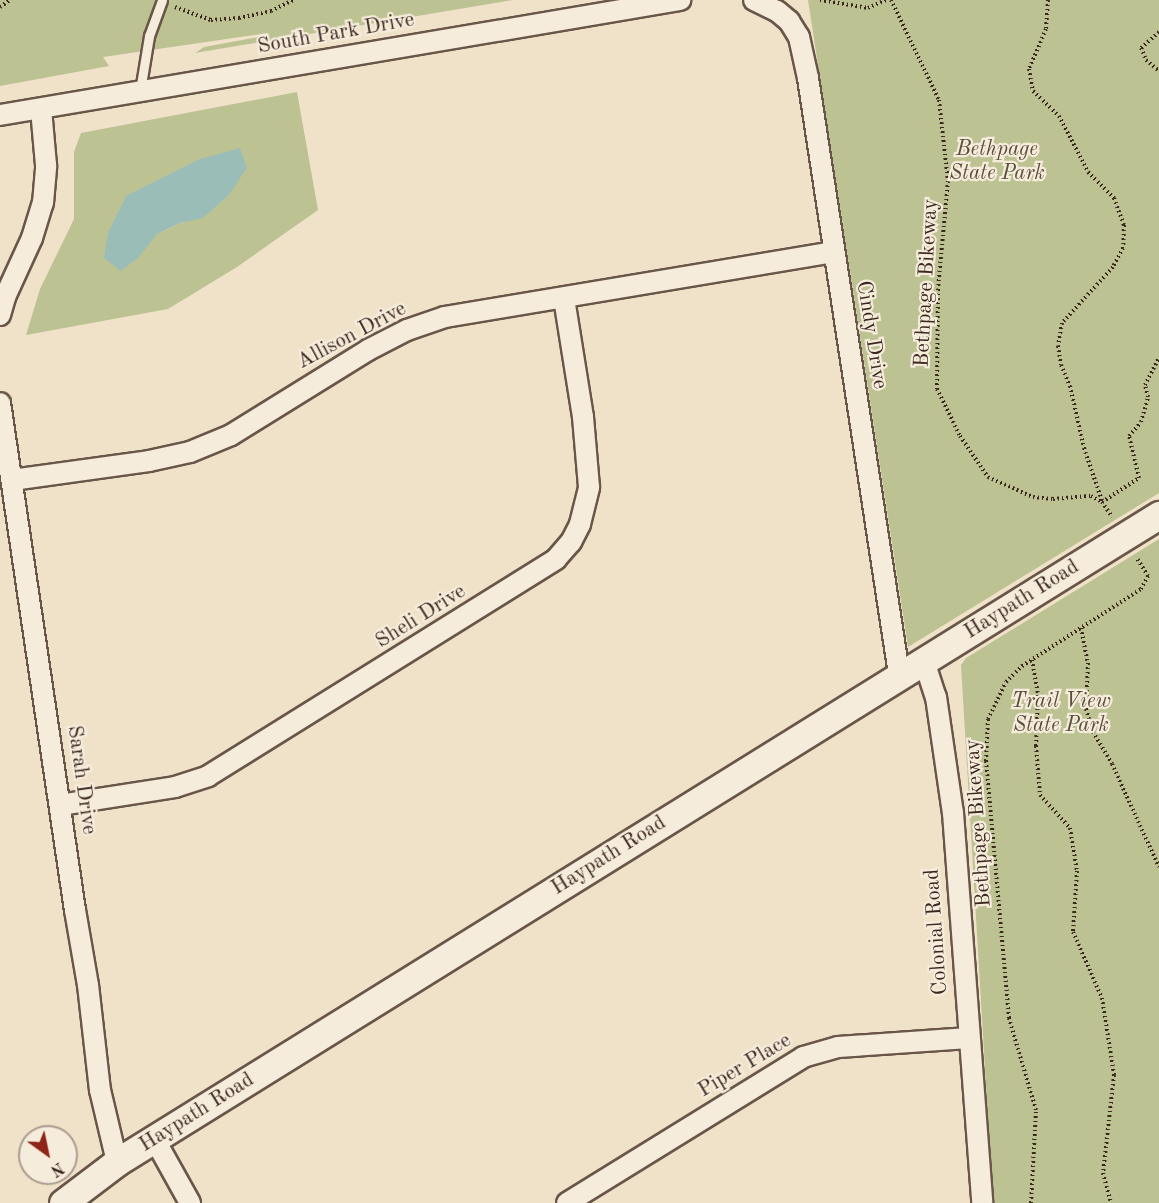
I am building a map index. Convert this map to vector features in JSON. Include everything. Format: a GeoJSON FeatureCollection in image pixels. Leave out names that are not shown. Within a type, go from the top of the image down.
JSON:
{"type":"FeatureCollection","features":[{"type":"Feature","properties":{"kind":"street","name":"South Park Drive"},"geometry":{"type":"LineString","coordinates":[[0,115],[680,0]]}},
{"type":"Feature","properties":{"kind":"street","name":"Cindy Drive"},"geometry":{"type":"LineString","coordinates":[[754,0],[777,11],[789,21],[799,37],[808,78],[899,674]]}},
{"type":"Feature","properties":{"kind":"street"},"geometry":{"type":"LineString","coordinates":[[0,315],[5,297],[32,238],[43,203],[46,165],[41,109]]}},
{"type":"Feature","properties":{"kind":"street","name":"Allison Drive"},"geometry":{"type":"LineString","coordinates":[[12,480],[149,461],[190,452],[231,435],[368,350],[406,330],[445,317],[834,252]]}},
{"type":"Feature","properties":{"kind":"street","name":"Sheli Drive"},"geometry":{"type":"LineString","coordinates":[[60,805],[176,787],[208,776],[483,607],[556,559],[571,542],[580,524],[589,488],[583,417],[564,298]]}},
{"type":"Feature","properties":{"kind":"street","name":"Sarah Drive"},"geometry":{"type":"LineString","coordinates":[[0,403],[88,985],[100,1090],[117,1162]]}},
{"type":"Feature","properties":{"kind":"street","name":"Haypath Road"},"geometry":{"type":"LineString","coordinates":[[63,1203],[117,1162],[899,674],[924,661],[1159,515]]}},
{"type":"Feature","properties":{"kind":"street","name":"Colonial Road"},"geometry":{"type":"LineString","coordinates":[[924,661],[936,696],[953,813],[981,1203]]}},
{"type":"Feature","properties":{"kind":"street","name":"Piper Place"},"geometry":{"type":"LineString","coordinates":[[567,1203],[803,1057],[837,1047],[969,1038]]}},
{"type":"Feature","properties":{"kind":"street"},"geometry":{"type":"LineString","coordinates":[[155,1140],[189,1203]]}},
{"type":"Feature","properties":{"kind":"lane"},"geometry":{"type":"LineString","coordinates":[[140,92],[149,36],[166,2]]}},
{"type":"Feature","properties":{"kind":"path"},"geometry":{"type":"LineString","coordinates":[[0,7],[10,0]]}},
{"type":"Feature","properties":{"kind":"path"},"geometry":{"type":"LineString","coordinates":[[166,2],[211,20],[239,18],[271,11],[294,0]]}},
{"type":"Feature","properties":{"kind":"path"},"geometry":{"type":"LineString","coordinates":[[820,0],[868,8],[886,0]]}},
{"type":"Feature","properties":{"kind":"path","name":"Bethpage Bikeway"},"geometry":{"type":"LineString","coordinates":[[891,0],[939,100],[948,181],[938,289],[937,389],[960,436],[988,477],[1033,497],[1053,499],[1092,496],[1102,502],[1148,576],[1146,584],[1032,660],[1006,682],[988,719],[986,761],[1009,1018],[1036,1110],[1032,1203]]}},
{"type":"Feature","properties":{"kind":"path"},"geometry":{"type":"LineString","coordinates":[[1048,0],[1046,29],[1029,69],[1033,91],[1059,116],[1088,172],[1114,198],[1124,225],[1123,248],[1113,267],[1062,323],[1058,345],[1061,365],[1070,386],[1084,447],[1102,502],[1139,478],[1129,436],[1141,422],[1148,397],[1145,385],[1159,358]]}},
{"type":"Feature","properties":{"kind":"path"},"geometry":{"type":"LineString","coordinates":[[1159,32],[1141,48],[1146,60],[1159,71]]}},
{"type":"Feature","properties":{"kind":"path"},"geometry":{"type":"LineString","coordinates":[[1081,628],[1088,663],[1086,710],[1092,732],[1112,764],[1159,867]]}},
{"type":"Feature","properties":{"kind":"path"},"geometry":{"type":"LineString","coordinates":[[1032,660],[1038,695],[1036,746],[1040,795],[1070,828],[1077,870],[1073,932],[1102,998],[1114,1075],[1103,1173],[1111,1203]]}},
{"type":"Feature","properties":{"kind":"green space"},"geometry":{"type":"Polygon","coordinates":[[[0,0],[513,0],[195,53],[204,47],[265,36],[268,33],[103,57],[109,66],[0,86],[0,0]]]}},
{"type":"Feature","properties":{"kind":"green space","name":"Bethpage State Park"},"geometry":{"type":"Polygon","coordinates":[[[808,0],[1159,0],[1159,493],[908,647],[808,0]]]}},
{"type":"Feature","properties":{"kind":"green space"},"geometry":{"type":"Polygon","coordinates":[[[297,92],[318,210],[237,267],[168,309],[26,335],[40,289],[74,219],[74,152],[81,133],[297,92]],[[228,196],[157,234],[180,223],[203,217],[228,196]]]}},
{"type":"Feature","properties":{"kind":"green space","name":"Trail View State Park"},"geometry":{"type":"Polygon","coordinates":[[[1159,539],[1159,1203],[993,1203],[961,665],[966,658],[1159,539]]]}},
{"type":"Feature","properties":{"kind":"water"},"geometry":{"type":"Polygon","coordinates":[[[240,148],[247,168],[228,196],[203,218],[180,223],[157,234],[138,258],[121,271],[104,258],[108,233],[126,196],[200,159],[240,148]]]}}]}
